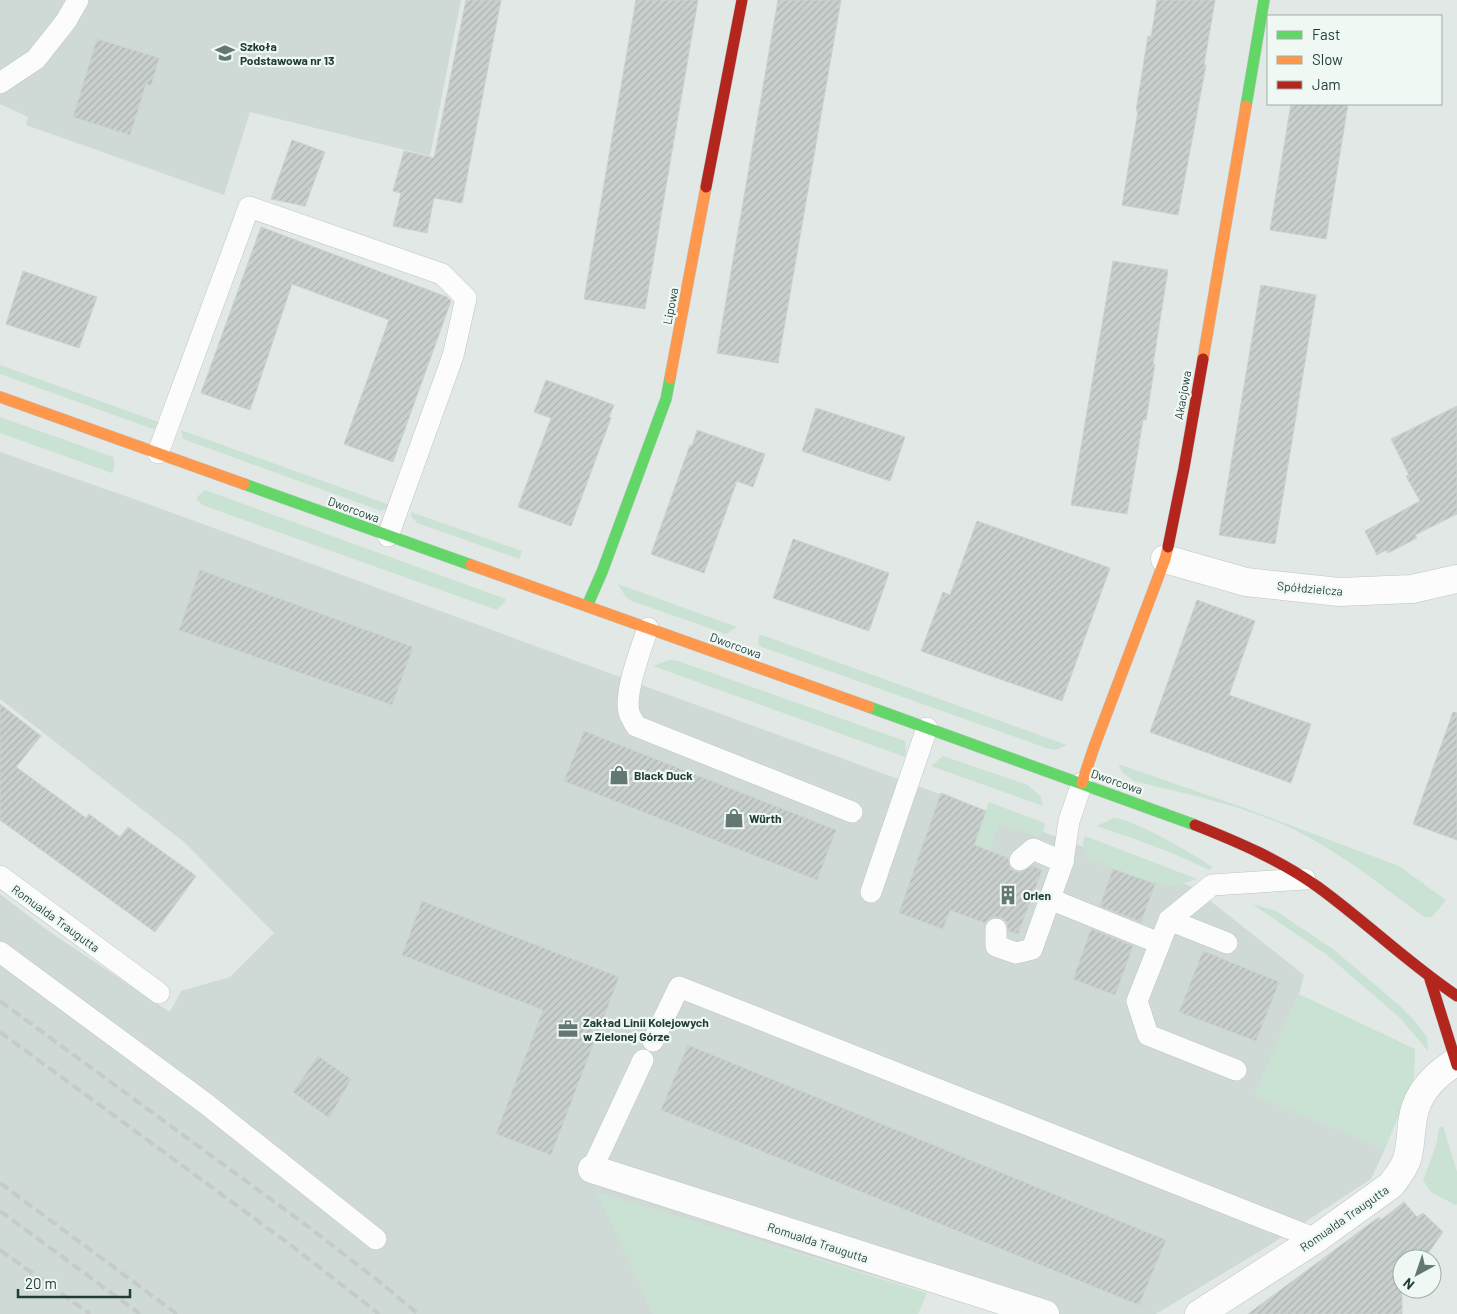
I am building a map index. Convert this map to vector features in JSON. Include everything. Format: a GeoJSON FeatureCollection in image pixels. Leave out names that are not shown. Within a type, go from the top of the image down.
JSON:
{"type":"FeatureCollection","features":[{"type":"Feature","properties":{"kind":"street","name":"Lipowa"},"geometry":{"type":"LineString","coordinates":[[587,606],[602,572],[666,400],[742,0]]}},
{"type":"Feature","properties":{"kind":"street","name":"Akacjowa"},"geometry":{"type":"LineString","coordinates":[[1082,783],[1166,560],[1184,468],[1264,0]]}},
{"type":"Feature","properties":{"kind":"street","name":"Dworcowa"},"geometry":{"type":"LineString","coordinates":[[0,397],[1165,812],[1256,852],[1305,879],[1345,908],[1430,979],[1457,996]]}},
{"type":"Feature","properties":{"kind":"street","name":"Spółdzielcza"},"geometry":{"type":"LineString","coordinates":[[1166,560],[1246,582],[1339,592],[1412,589],[1457,579]]}},
{"type":"Feature","properties":{"kind":"street","name":"Dworcowa"},"geometry":{"type":"LineString","coordinates":[[1430,979],[1452,1008]]}},
{"type":"Feature","properties":{"kind":"street"},"geometry":{"type":"LineString","coordinates":[[1430,979],[1457,991]]}},
{"type":"Feature","properties":{"kind":"street"},"geometry":{"type":"LineString","coordinates":[[1430,979],[1456,1063]]}},
{"type":"Feature","properties":{"kind":"street","name":"Romualda Traugutta"},"geometry":{"type":"LineString","coordinates":[[1199,1314],[1316,1239],[1391,1185],[1400,1174],[1407,1159],[1415,1109],[1423,1090],[1440,1072],[1456,1063]]}},
{"type":"Feature","properties":{"kind":"street","name":"Romualda Traugutta"},"geometry":{"type":"LineString","coordinates":[[592,1169],[1045,1314]]}},
{"type":"Feature","properties":{"kind":"lane"},"geometry":{"type":"LineString","coordinates":[[0,83],[36,59],[66,21],[78,0]]}},
{"type":"Feature","properties":{"kind":"lane"},"geometry":{"type":"LineString","coordinates":[[158,453],[249,207],[442,274],[466,298],[453,356],[388,536]]}},
{"type":"Feature","properties":{"kind":"lane"},"geometry":{"type":"LineString","coordinates":[[648,628],[629,696],[629,712],[636,726],[852,812]]}},
{"type":"Feature","properties":{"kind":"lane"},"geometry":{"type":"LineString","coordinates":[[872,892],[927,728]]}},
{"type":"Feature","properties":{"kind":"lane"},"geometry":{"type":"LineString","coordinates":[[996,928],[996,946],[1016,953],[1032,949],[1063,862],[1068,822],[1082,783]]}},
{"type":"Feature","properties":{"kind":"lane"},"geometry":{"type":"LineString","coordinates":[[1020,860],[1033,849],[1063,862]]}},
{"type":"Feature","properties":{"kind":"lane","name":"Romualda Traugutta"},"geometry":{"type":"LineString","coordinates":[[0,876],[159,993]]}},
{"type":"Feature","properties":{"kind":"lane"},"geometry":{"type":"LineString","coordinates":[[1236,1070],[1148,1035],[1137,1002],[1169,920],[1212,884],[1305,879]]}},
{"type":"Feature","properties":{"kind":"lane"},"geometry":{"type":"LineString","coordinates":[[1050,899],[1160,943]]}},
{"type":"Feature","properties":{"kind":"lane"},"geometry":{"type":"LineString","coordinates":[[1169,920],[1227,943]]}},
{"type":"Feature","properties":{"kind":"lane"},"geometry":{"type":"LineString","coordinates":[[0,952],[205,1103],[376,1239]]}},
{"type":"Feature","properties":{"kind":"lane"},"geometry":{"type":"LineString","coordinates":[[653,1041],[679,987],[1316,1239]]}},
{"type":"Feature","properties":{"kind":"lane"},"geometry":{"type":"LineString","coordinates":[[592,1169],[643,1060]]}},
{"type":"Feature","properties":{"kind":"shaded area","name":"Szkoła Podstawowa nr 13"},"geometry":{"type":"Polygon","coordinates":[[[0,0],[461,0],[430,156],[250,112],[224,195],[26,125],[28,117],[0,104],[0,0]]]}},
{"type":"Feature","properties":{"kind":"shaded area"},"geometry":{"type":"Polygon","coordinates":[[[0,452],[151,505],[1193,887],[1304,975],[1299,994],[1255,1095],[1385,1149],[1371,1179],[1270,1245],[1156,1314],[1001,1314],[598,1193],[654,1314],[0,1314],[0,894],[50,932],[170,1012],[181,991],[230,977],[274,933],[184,842],[0,699],[0,452]]]}},
{"type":"Feature","properties":{"kind":"green space"},"geometry":{"type":"Polygon","coordinates":[[[0,365],[161,423],[160,426],[153,429],[0,374],[0,365]]]}},
{"type":"Feature","properties":{"kind":"green space"},"geometry":{"type":"Polygon","coordinates":[[[0,417],[113,457],[115,464],[112,473],[0,433],[0,417]]]}},
{"type":"Feature","properties":{"kind":"green space"},"geometry":{"type":"Polygon","coordinates":[[[181,430],[390,505],[381,511],[183,439],[181,430]]]}},
{"type":"Feature","properties":{"kind":"green space"},"geometry":{"type":"Polygon","coordinates":[[[205,490],[506,599],[497,610],[202,505],[197,497],[205,490]]]}},
{"type":"Feature","properties":{"kind":"green space"},"geometry":{"type":"Polygon","coordinates":[[[411,512],[522,551],[519,559],[417,523],[411,516],[411,512]]]}},
{"type":"Feature","properties":{"kind":"green space"},"geometry":{"type":"Polygon","coordinates":[[[618,584],[737,627],[726,634],[629,600],[618,584]]]}},
{"type":"Feature","properties":{"kind":"green space"},"geometry":{"type":"Polygon","coordinates":[[[759,634],[1067,745],[1055,750],[1049,749],[762,647],[758,644],[759,634]]]}},
{"type":"Feature","properties":{"kind":"green space"},"geometry":{"type":"Polygon","coordinates":[[[669,660],[678,661],[905,741],[905,757],[653,666],[669,660]]]}},
{"type":"Feature","properties":{"kind":"green space"},"geometry":{"type":"Polygon","coordinates":[[[943,756],[1028,785],[1041,797],[1043,806],[931,766],[943,756]]]}},
{"type":"Feature","properties":{"kind":"green space"},"geometry":{"type":"Polygon","coordinates":[[[1118,764],[1242,807],[1399,866],[1446,900],[1432,917],[1424,917],[1353,865],[1297,831],[1242,809],[1134,781],[1123,773],[1118,764]]]}},
{"type":"Feature","properties":{"kind":"green space"},"geometry":{"type":"Polygon","coordinates":[[[989,802],[1045,823],[1044,830],[1039,837],[999,824],[972,898],[956,893],[989,802]]]}},
{"type":"Feature","properties":{"kind":"green space"},"geometry":{"type":"Polygon","coordinates":[[[1113,818],[1148,830],[1213,867],[1209,870],[1140,841],[1097,826],[1113,818]]]}},
{"type":"Feature","properties":{"kind":"green space"},"geometry":{"type":"Polygon","coordinates":[[[1085,836],[1197,879],[1174,887],[1153,881],[1155,884],[1087,858],[1083,843],[1085,836]]]}},
{"type":"Feature","properties":{"kind":"green space"},"geometry":{"type":"Polygon","coordinates":[[[1252,904],[1276,911],[1333,949],[1414,1020],[1427,1037],[1428,1051],[1400,1018],[1327,955],[1252,904]]]}},
{"type":"Feature","properties":{"kind":"green space"},"geometry":{"type":"Polygon","coordinates":[[[1299,994],[1415,1049],[1414,1077],[1385,1149],[1254,1095],[1299,994]]]}},
{"type":"Feature","properties":{"kind":"green space"},"geometry":{"type":"Polygon","coordinates":[[[1443,1126],[1457,1172],[1457,1204],[1455,1205],[1431,1192],[1423,1180],[1436,1146],[1439,1128],[1443,1126]]]}},
{"type":"Feature","properties":{"kind":"green space"},"geometry":{"type":"Polygon","coordinates":[[[597,1192],[927,1293],[918,1314],[654,1314],[597,1192]]]}},
{"type":"Feature","properties":{"kind":"building"},"geometry":{"type":"Polygon","coordinates":[[[466,0],[501,0],[462,203],[434,198],[427,233],[393,226],[401,193],[393,191],[404,151],[434,158],[466,0]]]}},
{"type":"Feature","properties":{"kind":"building"},"geometry":{"type":"Polygon","coordinates":[[[636,0],[698,0],[645,309],[584,299],[636,0]]]}},
{"type":"Feature","properties":{"kind":"building"},"geometry":{"type":"Polygon","coordinates":[[[778,0],[841,0],[778,363],[717,353],[778,0]]]}},
{"type":"Feature","properties":{"kind":"building"},"geometry":{"type":"Polygon","coordinates":[[[1157,0],[1215,0],[1204,65],[1206,65],[1178,215],[1122,205],[1138,111],[1136,111],[1148,36],[1151,37],[1157,0]]]}},
{"type":"Feature","properties":{"kind":"building"},"geometry":{"type":"Polygon","coordinates":[[[97,39],[159,58],[151,86],[146,84],[130,135],[73,117],[97,39]]]}},
{"type":"Feature","properties":{"kind":"building"},"geometry":{"type":"Polygon","coordinates":[[[1291,105],[1348,105],[1326,239],[1270,230],[1291,105]]]}},
{"type":"Feature","properties":{"kind":"building"},"geometry":{"type":"Polygon","coordinates":[[[292,140],[325,152],[305,206],[271,199],[292,140]]]}},
{"type":"Feature","properties":{"kind":"building"},"geometry":{"type":"Polygon","coordinates":[[[261,227],[447,297],[451,301],[393,462],[344,444],[389,320],[292,284],[250,410],[201,393],[261,227]]]}},
{"type":"Feature","properties":{"kind":"building"},"geometry":{"type":"Polygon","coordinates":[[[1113,261],[1168,270],[1146,420],[1143,420],[1127,514],[1071,505],[1113,261]]]}},
{"type":"Feature","properties":{"kind":"building"},"geometry":{"type":"Polygon","coordinates":[[[23,271],[97,297],[79,348],[6,324],[23,271]]]}},
{"type":"Feature","properties":{"kind":"building"},"geometry":{"type":"Polygon","coordinates":[[[1261,285],[1316,295],[1275,544],[1219,535],[1261,285]]]}},
{"type":"Feature","properties":{"kind":"building"},"geometry":{"type":"Polygon","coordinates":[[[546,380],[614,405],[609,417],[611,418],[571,526],[518,507],[551,418],[534,412],[546,380]]]}},
{"type":"Feature","properties":{"kind":"building"},"geometry":{"type":"Polygon","coordinates":[[[1457,406],[1457,514],[1415,535],[1417,538],[1388,553],[1386,550],[1377,555],[1365,531],[1420,501],[1406,476],[1409,475],[1391,439],[1457,406]]]}},
{"type":"Feature","properties":{"kind":"building"},"geometry":{"type":"Polygon","coordinates":[[[816,408],[905,437],[890,481],[802,451],[816,408]]]}},
{"type":"Feature","properties":{"kind":"building"},"geometry":{"type":"Polygon","coordinates":[[[697,430],[765,454],[753,487],[737,481],[704,573],[651,554],[697,430]]]}},
{"type":"Feature","properties":{"kind":"building"},"geometry":{"type":"Polygon","coordinates":[[[977,521],[1110,568],[1062,701],[921,651],[943,592],[950,595],[977,521]]]}},
{"type":"Feature","properties":{"kind":"building"},"geometry":{"type":"Polygon","coordinates":[[[793,539],[889,573],[869,631],[773,598],[793,539]]]}},
{"type":"Feature","properties":{"kind":"building"},"geometry":{"type":"Polygon","coordinates":[[[200,570],[413,647],[392,705],[179,630],[200,570]]]}},
{"type":"Feature","properties":{"kind":"building"},"geometry":{"type":"Polygon","coordinates":[[[1197,600],[1255,621],[1229,695],[1311,724],[1291,783],[1150,732],[1197,600]]]}},
{"type":"Feature","properties":{"kind":"building"},"geometry":{"type":"Polygon","coordinates":[[[0,704],[41,736],[16,767],[86,818],[89,814],[120,837],[128,827],[196,876],[155,932],[0,820],[0,704]]]}},
{"type":"Feature","properties":{"kind":"building"},"geometry":{"type":"Polygon","coordinates":[[[1453,712],[1457,713],[1457,840],[1413,824],[1453,712]]]}},
{"type":"Feature","properties":{"kind":"building"},"geometry":{"type":"Polygon","coordinates":[[[584,731],[836,830],[817,880],[564,781],[584,731]]]}},
{"type":"Feature","properties":{"kind":"building"},"geometry":{"type":"Polygon","coordinates":[[[941,793],[986,811],[974,845],[1008,858],[1010,868],[1015,872],[1023,872],[1032,866],[1042,870],[1018,934],[1008,931],[1007,922],[1002,918],[990,918],[985,923],[950,910],[943,929],[899,913],[941,793]]]}},
{"type":"Feature","properties":{"kind":"building"},"geometry":{"type":"Polygon","coordinates":[[[1113,869],[1155,884],[1141,922],[1100,906],[1113,869]]]}},
{"type":"Feature","properties":{"kind":"building","name":"Zakład Linii Kolejowych w Zielonej Górze"},"geometry":{"type":"Polygon","coordinates":[[[422,901],[619,977],[551,1155],[496,1134],[543,1010],[402,955],[422,901]]]}},
{"type":"Feature","properties":{"kind":"building"},"geometry":{"type":"Polygon","coordinates":[[[1091,929],[1133,946],[1115,995],[1073,979],[1091,929]]]}},
{"type":"Feature","properties":{"kind":"building"},"geometry":{"type":"Polygon","coordinates":[[[1203,951],[1279,982],[1256,1041],[1179,1012],[1203,951]]]}},
{"type":"Feature","properties":{"kind":"building"},"geometry":{"type":"Polygon","coordinates":[[[688,1045],[1166,1240],[1139,1305],[661,1110],[688,1045]]]}},
{"type":"Feature","properties":{"kind":"building"},"geometry":{"type":"Polygon","coordinates":[[[318,1056],[351,1079],[329,1118],[293,1092],[318,1056]]]}},
{"type":"Feature","properties":{"kind":"building"},"geometry":{"type":"Polygon","coordinates":[[[1404,1202],[1417,1217],[1423,1213],[1443,1232],[1431,1249],[1392,1249],[1392,1299],[1402,1299],[1402,1314],[1248,1314],[1379,1217],[1381,1220],[1404,1202]]]}},
{"type":"Feature","properties":{"kind":"railway"},"geometry":{"type":"LineString","coordinates":[[0,1001],[306,1225],[418,1314]]}},
{"type":"Feature","properties":{"kind":"railway"},"geometry":{"type":"LineString","coordinates":[[0,1032],[292,1246],[379,1314]]}},
{"type":"Feature","properties":{"kind":"railway"},"geometry":{"type":"LineString","coordinates":[[0,1183],[177,1314]]}},
{"type":"Feature","properties":{"kind":"railway"},"geometry":{"type":"LineString","coordinates":[[0,1211],[140,1314]]}},
{"type":"Feature","properties":{"kind":"railway"},"geometry":{"type":"LineString","coordinates":[[0,1250],[90,1314]]}},
{"type":"Feature","properties":{"kind":"traffic: fast"},"geometry":{"type":"LineString","coordinates":[[1246,106],[1264,0]]}},
{"type":"Feature","properties":{"kind":"traffic: fast"},"geometry":{"type":"LineString","coordinates":[[587,606],[602,572],[666,399],[670,378]]}},
{"type":"Feature","properties":{"kind":"traffic: fast"},"geometry":{"type":"LineString","coordinates":[[244,484],[471,565]]}},
{"type":"Feature","properties":{"kind":"traffic: fast"},"geometry":{"type":"LineString","coordinates":[[869,707],[1195,825]]}},
{"type":"Feature","properties":{"kind":"traffic: slow"},"geometry":{"type":"LineString","coordinates":[[1203,359],[1246,106]]}},
{"type":"Feature","properties":{"kind":"traffic: slow"},"geometry":{"type":"LineString","coordinates":[[670,378],[706,187]]}},
{"type":"Feature","properties":{"kind":"traffic: slow"},"geometry":{"type":"LineString","coordinates":[[0,397],[244,484]]}},
{"type":"Feature","properties":{"kind":"traffic: slow"},"geometry":{"type":"LineString","coordinates":[[1082,783],[1168,547]]}},
{"type":"Feature","properties":{"kind":"traffic: slow"},"geometry":{"type":"LineString","coordinates":[[471,565],[869,707]]}},
{"type":"Feature","properties":{"kind":"traffic: jam"},"geometry":{"type":"LineString","coordinates":[[706,187],[742,0]]}},
{"type":"Feature","properties":{"kind":"traffic: jam"},"geometry":{"type":"LineString","coordinates":[[1168,547],[1203,359]]}},
{"type":"Feature","properties":{"kind":"traffic: jam"},"geometry":{"type":"LineString","coordinates":[[1195,825],[1258,852],[1304,877],[1336,900],[1421,970],[1457,996]]}},
{"type":"Feature","properties":{"kind":"traffic: jam"},"geometry":{"type":"LineString","coordinates":[[1430,979],[1457,1065]]}},
{"type":"Feature","properties":{"kind":"place","name":"Szkoła Podstawowa nr 13"},"geometry":{"type":"Point","coordinates":[225,53]}},
{"type":"Feature","properties":{"kind":"place","name":"Black Duck"},"geometry":{"type":"Point","coordinates":[619,775]}},
{"type":"Feature","properties":{"kind":"place","name":"Würth"},"geometry":{"type":"Point","coordinates":[734,818]}},
{"type":"Feature","properties":{"kind":"place","name":"Orlen"},"geometry":{"type":"Point","coordinates":[1008,895]}},
{"type":"Feature","properties":{"kind":"place","name":"Zakład Linii Kolejowych w Zielonej Górze"},"geometry":{"type":"Point","coordinates":[568,1029]}}]}
